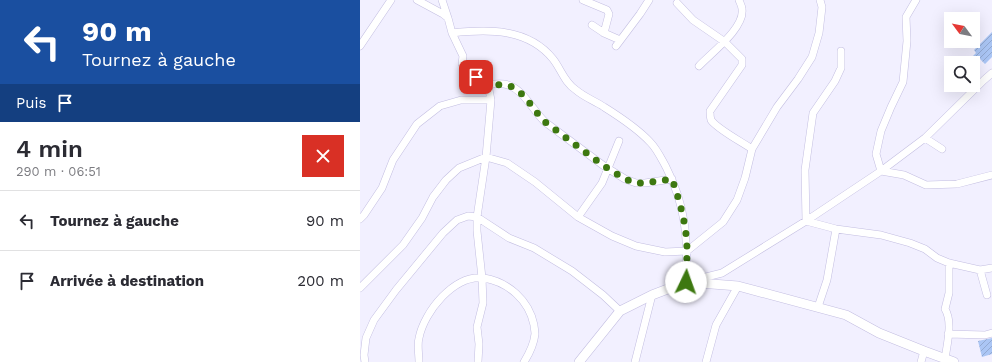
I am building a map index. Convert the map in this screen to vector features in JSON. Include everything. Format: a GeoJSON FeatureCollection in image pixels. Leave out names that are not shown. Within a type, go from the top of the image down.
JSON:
{"type":"FeatureCollection","features":[{"type":"Feature","properties":{"kind":"street"},"geometry":{"type":"LineString","coordinates":[[360,46],[391,0]]}},
{"type":"Feature","properties":{"kind":"street"},"geometry":{"type":"LineString","coordinates":[[417,0],[448,18]]}},
{"type":"Feature","properties":{"kind":"street"},"geometry":{"type":"LineString","coordinates":[[442,0],[452,33],[463,56],[462,64],[466,70],[488,85],[504,84],[519,91],[529,102],[536,114],[545,122],[608,169],[625,179],[636,183],[672,179]]}},
{"type":"Feature","properties":{"kind":"street"},"geometry":{"type":"LineString","coordinates":[[584,0],[607,10],[609,14],[604,33]]}},
{"type":"Feature","properties":{"kind":"street"},"geometry":{"type":"LineString","coordinates":[[592,25],[618,43],[649,0]]}},
{"type":"Feature","properties":{"kind":"street"},"geometry":{"type":"LineString","coordinates":[[699,66],[725,42],[741,20],[742,9],[738,0]]}},
{"type":"Feature","properties":{"kind":"street"},"geometry":{"type":"LineString","coordinates":[[881,171],[876,154],[881,131],[903,82],[907,41],[906,17],[916,0]]}},
{"type":"Feature","properties":{"kind":"street"},"geometry":{"type":"LineString","coordinates":[[360,288],[403,245],[422,218],[433,197],[446,180],[458,168],[486,157],[507,163],[535,182],[578,217],[612,236],[636,246],[665,252],[687,251],[723,222],[737,200],[745,178],[752,148],[777,107],[812,57],[819,33],[822,2]]}},
{"type":"Feature","properties":{"kind":"street"},"geometry":{"type":"LineString","coordinates":[[677,4],[693,20],[725,42],[742,60],[742,65],[710,111],[710,118],[722,130],[752,148]]}},
{"type":"Feature","properties":{"kind":"street"},"geometry":{"type":"LineString","coordinates":[[452,33],[476,30],[498,30],[510,32],[539,45],[557,64],[562,75],[575,90],[604,107],[650,142],[657,150],[672,179],[679,199],[684,221],[687,251],[686,282]]}},
{"type":"Feature","properties":{"kind":"street"},"geometry":{"type":"LineString","coordinates":[[806,221],[805,170],[813,114],[835,81],[841,68],[841,52]]}},
{"type":"Feature","properties":{"kind":"street"},"geometry":{"type":"LineString","coordinates":[[579,362],[620,311],[652,295],[686,282],[722,274],[806,221],[881,171],[925,138],[992,73]]}},
{"type":"Feature","properties":{"kind":"street"},"geometry":{"type":"LineString","coordinates":[[478,362],[479,344],[477,327],[482,303],[482,278],[477,217],[486,157],[492,100],[488,85]]}},
{"type":"Feature","properties":{"kind":"street"},"geometry":{"type":"LineString","coordinates":[[360,219],[382,188],[393,160],[417,124],[440,106],[461,100],[492,100]]}},
{"type":"Feature","properties":{"kind":"street"},"geometry":{"type":"LineString","coordinates":[[925,138],[942,149]]}},
{"type":"Feature","properties":{"kind":"street"},"geometry":{"type":"LineString","coordinates":[[578,217],[602,183],[619,141]]}},
{"type":"Feature","properties":{"kind":"street"},"geometry":{"type":"LineString","coordinates":[[881,171],[904,175],[926,185],[957,184],[992,175]]}},
{"type":"Feature","properties":{"kind":"street"},"geometry":{"type":"LineString","coordinates":[[366,362],[364,355],[366,338],[374,320],[396,290],[443,233],[457,220],[468,216],[477,217],[509,238],[534,248],[572,271],[603,295],[620,311]]}},
{"type":"Feature","properties":{"kind":"street"},"geometry":{"type":"LineString","coordinates":[[806,221],[836,229],[881,236],[910,243],[925,249],[937,258],[949,263],[980,270],[992,268]]}},
{"type":"Feature","properties":{"kind":"street"},"geometry":{"type":"LineString","coordinates":[[818,307],[827,280],[836,229]]}},
{"type":"Feature","properties":{"kind":"street"},"geometry":{"type":"LineString","coordinates":[[686,282],[738,286],[846,315],[879,333],[924,352],[950,360],[948,319],[945,309],[949,292],[949,263]]}},
{"type":"Feature","properties":{"kind":"street"},"geometry":{"type":"LineString","coordinates":[[980,270],[987,295]]}},
{"type":"Feature","properties":{"kind":"street"},"geometry":{"type":"LineString","coordinates":[[419,362],[418,338],[425,319],[435,303],[450,290],[467,280],[482,278],[503,284],[520,296],[532,315],[535,333],[529,354],[524,362]]}},
{"type":"Feature","properties":{"kind":"street"},"geometry":{"type":"LineString","coordinates":[[706,362],[716,325],[738,286]]}},
{"type":"Feature","properties":{"kind":"street"},"geometry":{"type":"LineString","coordinates":[[635,362],[652,295]]}},
{"type":"Feature","properties":{"kind":"street"},"geometry":{"type":"LineString","coordinates":[[948,334],[985,335],[992,333]]}},
{"type":"Feature","properties":{"kind":"street"},"geometry":{"type":"LineString","coordinates":[[920,362],[924,352]]}},
{"type":"Feature","properties":{"kind":"building"},"geometry":{"type":"Polygon","coordinates":[[[992,32],[992,57],[985,64],[980,59],[980,56],[973,56],[976,53],[974,50],[976,48],[980,48],[980,44],[992,32]]]}},
{"type":"Feature","properties":{"kind":"building"},"geometry":{"type":"Polygon","coordinates":[[[992,338],[992,354],[982,357],[978,341],[992,338]]]}},
{"type":"Feature","properties":{"kind":"route"},"geometry":{"type":"LineString","coordinates":[[476,77],[488,85],[504,84],[519,91],[529,102],[536,114],[545,122],[604,166],[625,179],[636,183],[645,183],[672,179],[679,199],[684,221],[687,251],[686,282]]}}]}
